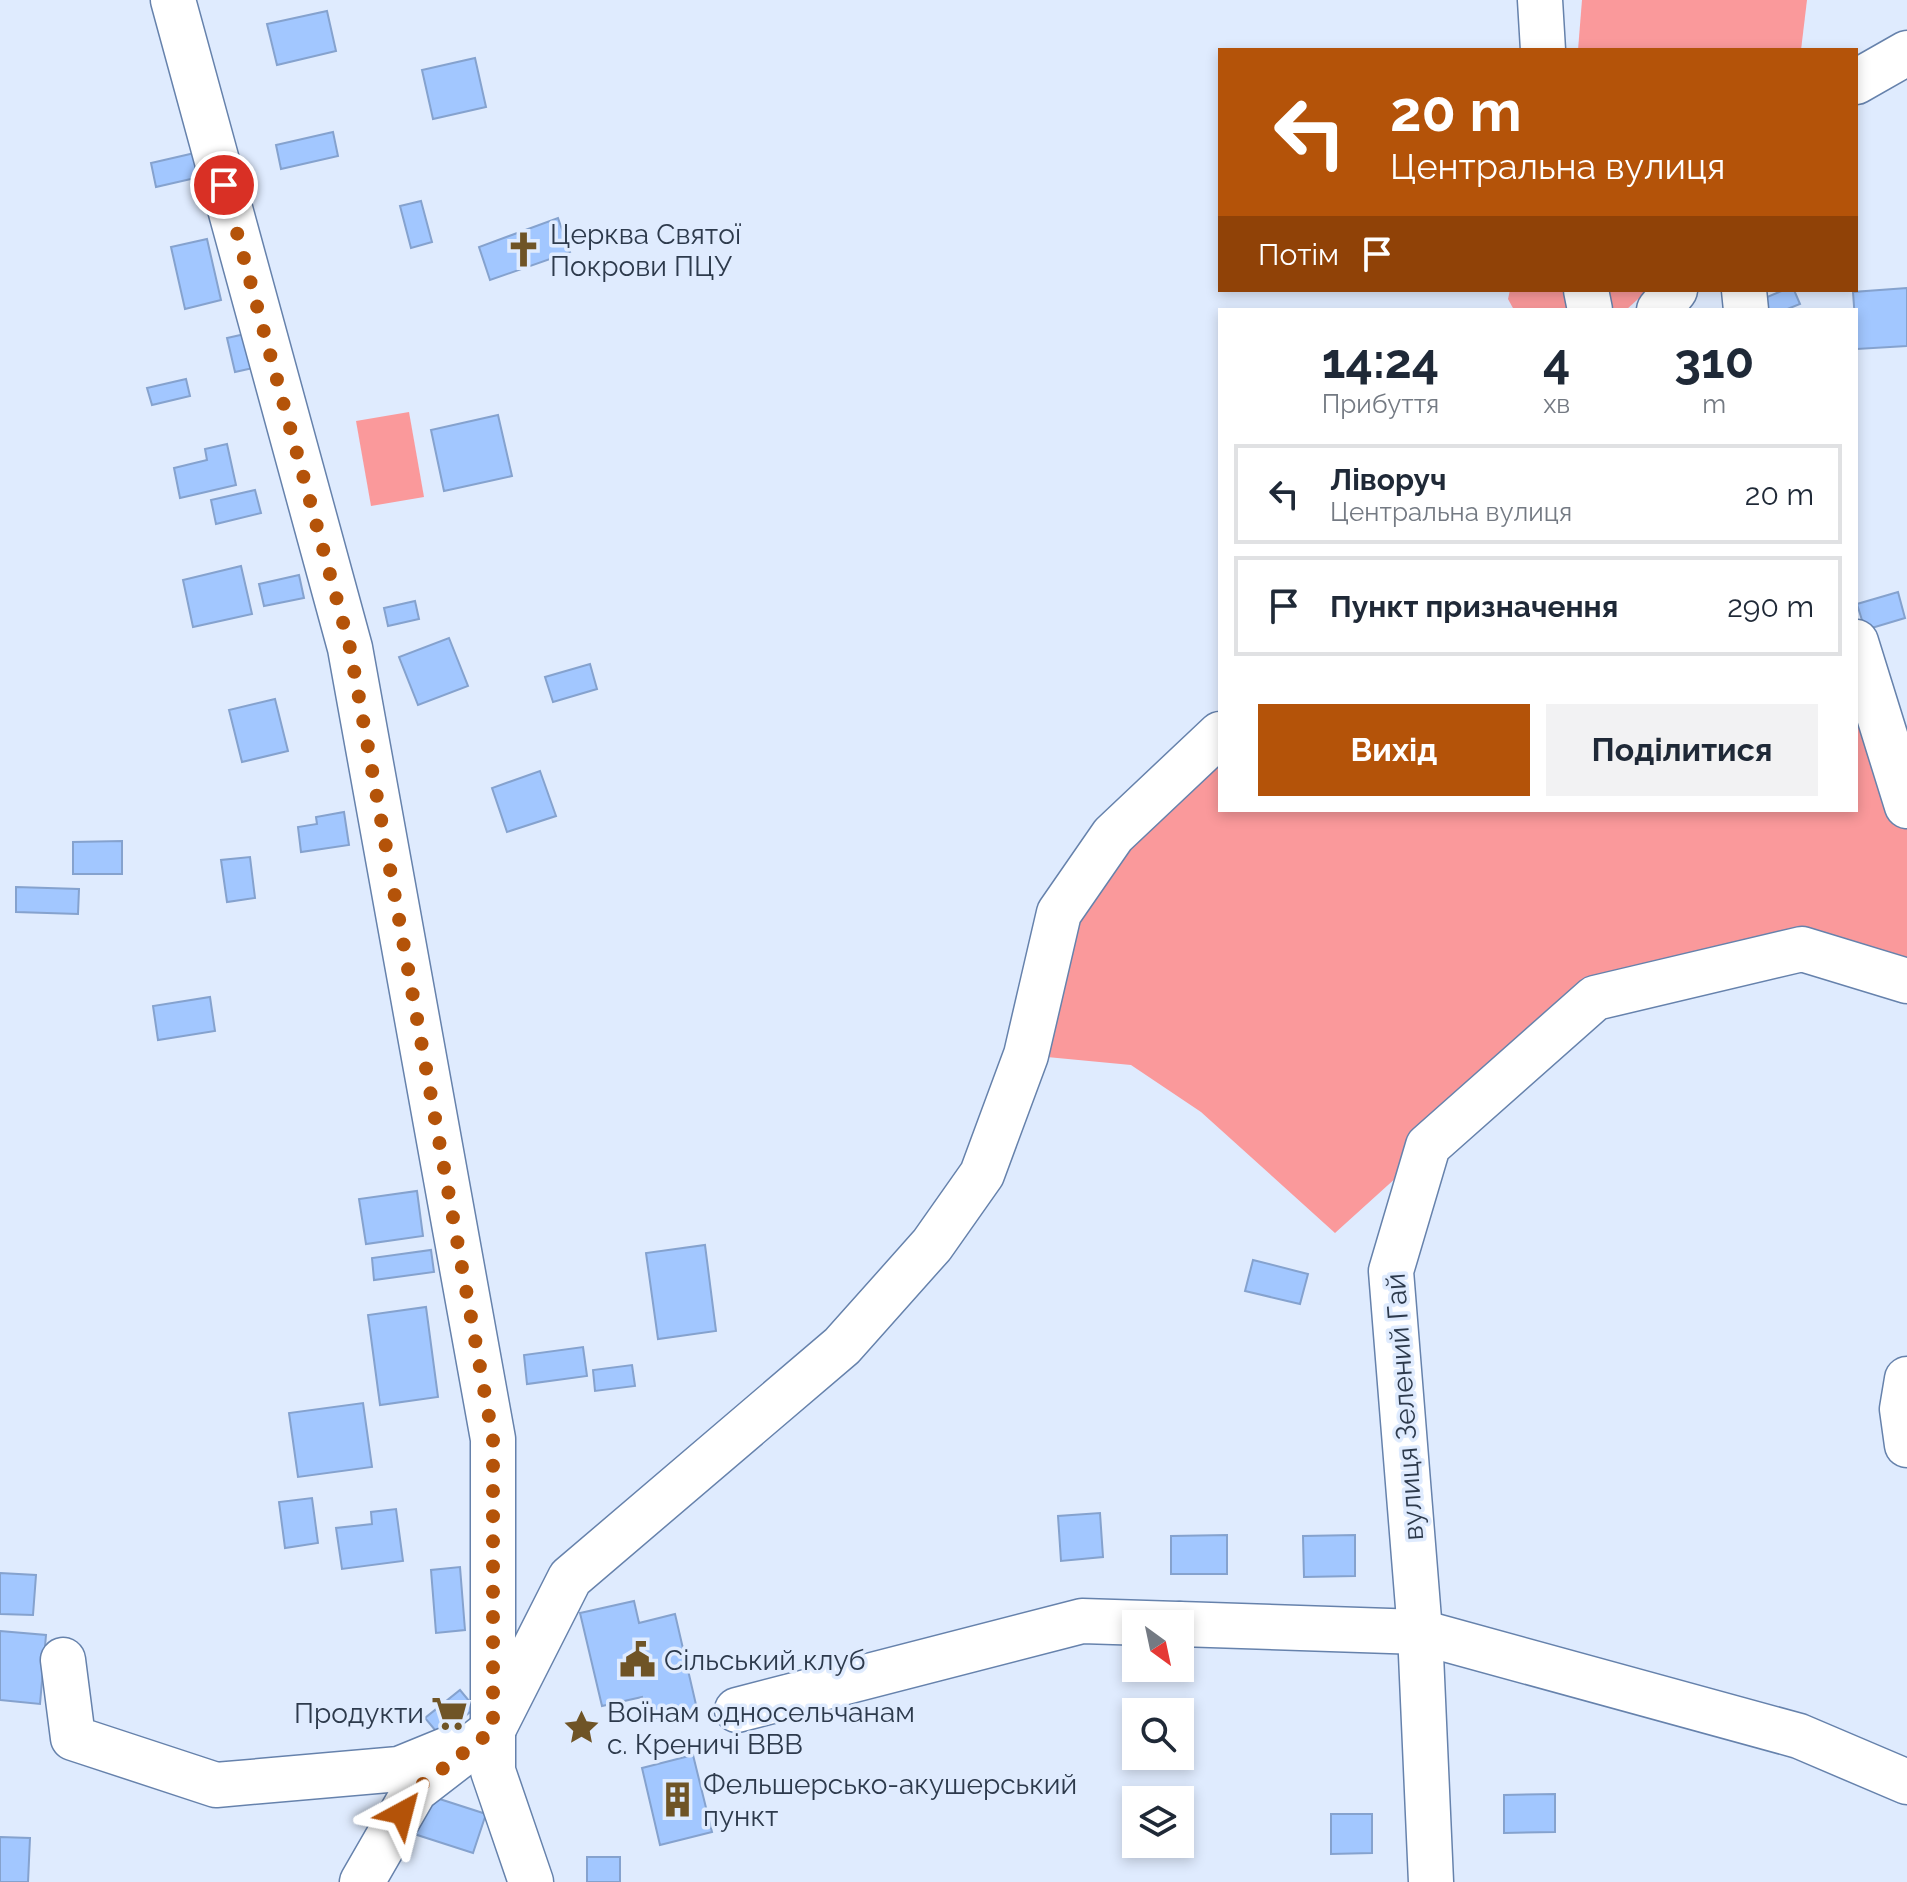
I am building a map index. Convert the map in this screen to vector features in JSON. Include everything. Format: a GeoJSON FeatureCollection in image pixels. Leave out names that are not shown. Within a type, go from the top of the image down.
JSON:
{"type":"FeatureCollection","features":[{"type":"Feature","properties":{"kind":"street"},"geometry":{"type":"LineString","coordinates":[[173,0],[350,648],[493,1439],[493,1771],[531,1882]]}},
{"type":"Feature","properties":{"kind":"street"},"geometry":{"type":"LineString","coordinates":[[1540,0],[1543,48]]}},
{"type":"Feature","properties":{"kind":"street"},"geometry":{"type":"LineString","coordinates":[[1858,81],[1907,53]]}},
{"type":"Feature","properties":{"kind":"street"},"geometry":{"type":"LineString","coordinates":[[1661,308],[1673,292]]}},
{"type":"Feature","properties":{"kind":"street"},"geometry":{"type":"LineString","coordinates":[[1858,648],[1907,806]]}},
{"type":"Feature","properties":{"kind":"street"},"geometry":{"type":"LineString","coordinates":[[362,1882],[415,1790],[493,1730],[570,1578],[842,1346],[932,1245],[982,1174],[1026,1055],[1059,913],[1113,835],[1218,736]]}},
{"type":"Feature","properties":{"kind":"street","name":"вулиця Зелений Гай"},"geometry":{"type":"LineString","coordinates":[[1431,1882],[1420,1632],[1391,1271],[1428,1146],[1595,998],[1802,949],[1907,981]]}},
{"type":"Feature","properties":{"kind":"street"},"geometry":{"type":"LineString","coordinates":[[1907,1379],[1902,1409],[1907,1445]]}},
{"type":"Feature","properties":{"kind":"street"},"geometry":{"type":"LineString","coordinates":[[737,1710],[1082,1621],[1122,1622]]}},
{"type":"Feature","properties":{"kind":"street"},"geometry":{"type":"LineString","coordinates":[[1194,1624],[1420,1632],[1799,1736],[1907,1782]]}},
{"type":"Feature","properties":{"kind":"street"},"geometry":{"type":"LineString","coordinates":[[63,1660],[73,1738],[216,1785],[399,1769],[493,1730]]}},
{"type":"Feature","properties":{"kind":"shaded area"},"geometry":{"type":"Polygon","coordinates":[[[1582,0],[1807,0],[1801,48],[1578,48],[1582,0]]]}},
{"type":"Feature","properties":{"kind":"shaded area"},"geometry":{"type":"Polygon","coordinates":[[[1510,292],[1646,292],[1628,308],[1513,308],[1508,299],[1510,292]]]}},
{"type":"Feature","properties":{"kind":"shaded area"},"geometry":{"type":"Polygon","coordinates":[[[409,412],[424,497],[371,506],[356,421],[409,412]]]}},
{"type":"Feature","properties":{"kind":"shaded area"},"geometry":{"type":"Polygon","coordinates":[[[1858,648],[1907,806],[1907,981],[1802,949],[1595,998],[1335,1233],[1201,1112],[1131,1065],[1026,1055],[1059,913],[1218,736],[1218,812],[1858,812],[1858,648]]]}},
{"type":"Feature","properties":{"kind":"building"},"geometry":{"type":"Polygon","coordinates":[[[327,11],[336,51],[277,65],[267,24],[327,11]]]}},
{"type":"Feature","properties":{"kind":"building"},"geometry":{"type":"Polygon","coordinates":[[[475,58],[486,107],[433,119],[422,70],[475,58]]]}},
{"type":"Feature","properties":{"kind":"building"},"geometry":{"type":"Polygon","coordinates":[[[333,132],[338,156],[281,169],[276,145],[333,132]]]}},
{"type":"Feature","properties":{"kind":"building"},"geometry":{"type":"Polygon","coordinates":[[[199,152],[204,176],[156,187],[151,163],[199,152]]]}},
{"type":"Feature","properties":{"kind":"building"},"geometry":{"type":"Polygon","coordinates":[[[421,201],[432,242],[411,248],[400,206],[421,201]]]}},
{"type":"Feature","properties":{"kind":"building","name":"Церква Святої Покрови ПЦУ"},"geometry":{"type":"Polygon","coordinates":[[[558,218],[570,252],[490,280],[479,247],[558,218]]]}},
{"type":"Feature","properties":{"kind":"building"},"geometry":{"type":"Polygon","coordinates":[[[207,239],[221,300],[185,309],[171,247],[207,239]]]}},
{"type":"Feature","properties":{"kind":"building"},"geometry":{"type":"Polygon","coordinates":[[[1907,288],[1907,346],[1858,349],[1858,308],[1854,308],[1853,292],[1907,288]]]}},
{"type":"Feature","properties":{"kind":"building"},"geometry":{"type":"Polygon","coordinates":[[[1779,292],[1795,292],[1800,304],[1790,308],[1755,308],[1753,303],[1779,292]]]}},
{"type":"Feature","properties":{"kind":"building"},"geometry":{"type":"Polygon","coordinates":[[[245,334],[253,368],[235,372],[227,338],[245,334]]]}},
{"type":"Feature","properties":{"kind":"building"},"geometry":{"type":"Polygon","coordinates":[[[186,379],[190,396],[152,405],[147,388],[186,379]]]}},
{"type":"Feature","properties":{"kind":"building"},"geometry":{"type":"Polygon","coordinates":[[[498,415],[512,476],[444,491],[431,430],[498,415]]]}},
{"type":"Feature","properties":{"kind":"building"},"geometry":{"type":"Polygon","coordinates":[[[227,444],[236,485],[180,498],[174,468],[207,460],[205,449],[227,444]]]}},
{"type":"Feature","properties":{"kind":"building"},"geometry":{"type":"Polygon","coordinates":[[[255,490],[261,513],[216,524],[211,500],[255,490]]]}},
{"type":"Feature","properties":{"kind":"building"},"geometry":{"type":"Polygon","coordinates":[[[241,566],[252,614],[193,627],[183,580],[241,566]]]}},
{"type":"Feature","properties":{"kind":"building"},"geometry":{"type":"Polygon","coordinates":[[[299,575],[304,598],[264,606],[259,584],[299,575]]]}},
{"type":"Feature","properties":{"kind":"building"},"geometry":{"type":"Polygon","coordinates":[[[1898,592],[1905,618],[1865,630],[1858,604],[1898,592]]]}},
{"type":"Feature","properties":{"kind":"building"},"geometry":{"type":"Polygon","coordinates":[[[415,601],[419,619],[388,626],[384,608],[415,601]]]}},
{"type":"Feature","properties":{"kind":"building"},"geometry":{"type":"Polygon","coordinates":[[[449,638],[468,686],[418,705],[399,657],[449,638]]]}},
{"type":"Feature","properties":{"kind":"building"},"geometry":{"type":"Polygon","coordinates":[[[590,664],[597,689],[553,702],[545,677],[590,664]]]}},
{"type":"Feature","properties":{"kind":"building"},"geometry":{"type":"Polygon","coordinates":[[[275,699],[288,751],[242,762],[229,710],[275,699]]]}},
{"type":"Feature","properties":{"kind":"building"},"geometry":{"type":"Polygon","coordinates":[[[540,771],[556,816],[507,832],[492,788],[540,771]]]}},
{"type":"Feature","properties":{"kind":"building"},"geometry":{"type":"Polygon","coordinates":[[[344,812],[349,845],[301,852],[298,827],[317,824],[316,817],[344,812]]]}},
{"type":"Feature","properties":{"kind":"building"},"geometry":{"type":"Polygon","coordinates":[[[122,841],[122,874],[73,874],[73,842],[122,841]]]}},
{"type":"Feature","properties":{"kind":"building"},"geometry":{"type":"Polygon","coordinates":[[[250,857],[255,898],[227,902],[221,860],[250,857]]]}},
{"type":"Feature","properties":{"kind":"building"},"geometry":{"type":"Polygon","coordinates":[[[16,887],[79,889],[78,914],[16,912],[16,887]]]}},
{"type":"Feature","properties":{"kind":"building"},"geometry":{"type":"Polygon","coordinates":[[[210,997],[215,1031],[158,1040],[153,1006],[210,997]]]}},
{"type":"Feature","properties":{"kind":"building"},"geometry":{"type":"Polygon","coordinates":[[[417,1191],[423,1236],[366,1244],[359,1199],[417,1191]]]}},
{"type":"Feature","properties":{"kind":"building"},"geometry":{"type":"Polygon","coordinates":[[[705,1245],[716,1331],[658,1339],[646,1253],[705,1245]]]}},
{"type":"Feature","properties":{"kind":"building"},"geometry":{"type":"Polygon","coordinates":[[[431,1250],[434,1272],[374,1280],[372,1258],[431,1250]]]}},
{"type":"Feature","properties":{"kind":"building"},"geometry":{"type":"Polygon","coordinates":[[[1253,1260],[1308,1274],[1300,1304],[1245,1291],[1253,1260]]]}},
{"type":"Feature","properties":{"kind":"building"},"geometry":{"type":"Polygon","coordinates":[[[426,1307],[438,1397],[380,1405],[368,1315],[426,1307]]]}},
{"type":"Feature","properties":{"kind":"building"},"geometry":{"type":"Polygon","coordinates":[[[583,1347],[587,1376],[527,1384],[524,1355],[583,1347]]]}},
{"type":"Feature","properties":{"kind":"building"},"geometry":{"type":"Polygon","coordinates":[[[632,1365],[635,1386],[595,1391],[593,1370],[632,1365]]]}},
{"type":"Feature","properties":{"kind":"building"},"geometry":{"type":"Polygon","coordinates":[[[363,1403],[372,1467],[298,1477],[289,1413],[363,1403]]]}},
{"type":"Feature","properties":{"kind":"building"},"geometry":{"type":"Polygon","coordinates":[[[312,1498],[318,1543],[285,1548],[279,1502],[312,1498]]]}},
{"type":"Feature","properties":{"kind":"building"},"geometry":{"type":"Polygon","coordinates":[[[396,1509],[403,1561],[342,1569],[336,1528],[372,1524],[371,1512],[396,1509]]]}},
{"type":"Feature","properties":{"kind":"building"},"geometry":{"type":"Polygon","coordinates":[[[1100,1513],[1103,1557],[1061,1561],[1058,1516],[1100,1513]]]}},
{"type":"Feature","properties":{"kind":"building"},"geometry":{"type":"Polygon","coordinates":[[[1227,1535],[1227,1574],[1171,1574],[1171,1536],[1227,1535]]]}},
{"type":"Feature","properties":{"kind":"building"},"geometry":{"type":"Polygon","coordinates":[[[1355,1535],[1355,1576],[1304,1577],[1303,1536],[1355,1535]]]}},
{"type":"Feature","properties":{"kind":"building"},"geometry":{"type":"Polygon","coordinates":[[[460,1567],[465,1630],[436,1633],[431,1570],[460,1567]]]}},
{"type":"Feature","properties":{"kind":"building"},"geometry":{"type":"Polygon","coordinates":[[[0,1573],[36,1575],[33,1615],[0,1614],[0,1573]]]}},
{"type":"Feature","properties":{"kind":"building","name":"Сільський клуб"},"geometry":{"type":"Polygon","coordinates":[[[634,1601],[639,1623],[675,1614],[697,1709],[647,1720],[642,1697],[602,1706],[580,1613],[634,1601]]]}},
{"type":"Feature","properties":{"kind":"building"},"geometry":{"type":"Polygon","coordinates":[[[0,1631],[46,1635],[40,1704],[0,1700],[0,1631]]]}},
{"type":"Feature","properties":{"kind":"building","name":"Продукти"},"geometry":{"type":"Polygon","coordinates":[[[460,1690],[475,1708],[440,1736],[425,1718],[460,1690]]]}},
{"type":"Feature","properties":{"kind":"building","name":"Фельшерсько-акушерський пункт"},"geometry":{"type":"Polygon","coordinates":[[[693,1755],[712,1832],[660,1845],[642,1768],[693,1755]]]}},
{"type":"Feature","properties":{"kind":"building"},"geometry":{"type":"Polygon","coordinates":[[[421,1793],[486,1814],[473,1853],[408,1832],[421,1793]]]}},
{"type":"Feature","properties":{"kind":"building"},"geometry":{"type":"Polygon","coordinates":[[[1555,1794],[1555,1832],[1504,1833],[1504,1795],[1555,1794]]]}},
{"type":"Feature","properties":{"kind":"building"},"geometry":{"type":"Polygon","coordinates":[[[1331,1814],[1372,1814],[1372,1853],[1331,1854],[1331,1814]]]}},
{"type":"Feature","properties":{"kind":"building"},"geometry":{"type":"Polygon","coordinates":[[[0,1837],[30,1838],[28,1882],[0,1882],[0,1837]]]}},
{"type":"Feature","properties":{"kind":"building"},"geometry":{"type":"Polygon","coordinates":[[[587,1857],[620,1857],[620,1882],[587,1882],[587,1857]]]}},
{"type":"Feature","properties":{"kind":"place","name":"Церква Святої Покрови ПЦУ"},"geometry":{"type":"Point","coordinates":[524,250]}},
{"type":"Feature","properties":{"kind":"place","name":"Сільський клуб"},"geometry":{"type":"Point","coordinates":[638,1660]}},
{"type":"Feature","properties":{"kind":"place","name":"Продукти"},"geometry":{"type":"Point","coordinates":[450,1713]}},
{"type":"Feature","properties":{"kind":"place","name":"Воїнам односельчанам с. Креничі ВВВ"},"geometry":{"type":"Point","coordinates":[581,1728]}},
{"type":"Feature","properties":{"kind":"place","name":"Фельшерсько-акушерський пункт"},"geometry":{"type":"Point","coordinates":[677,1800]}},
{"type":"Feature","properties":{"kind":"route"},"geometry":{"type":"LineString","coordinates":[[224,185],[350,648],[493,1439],[493,1730],[415,1790],[402,1813]]}}]}
